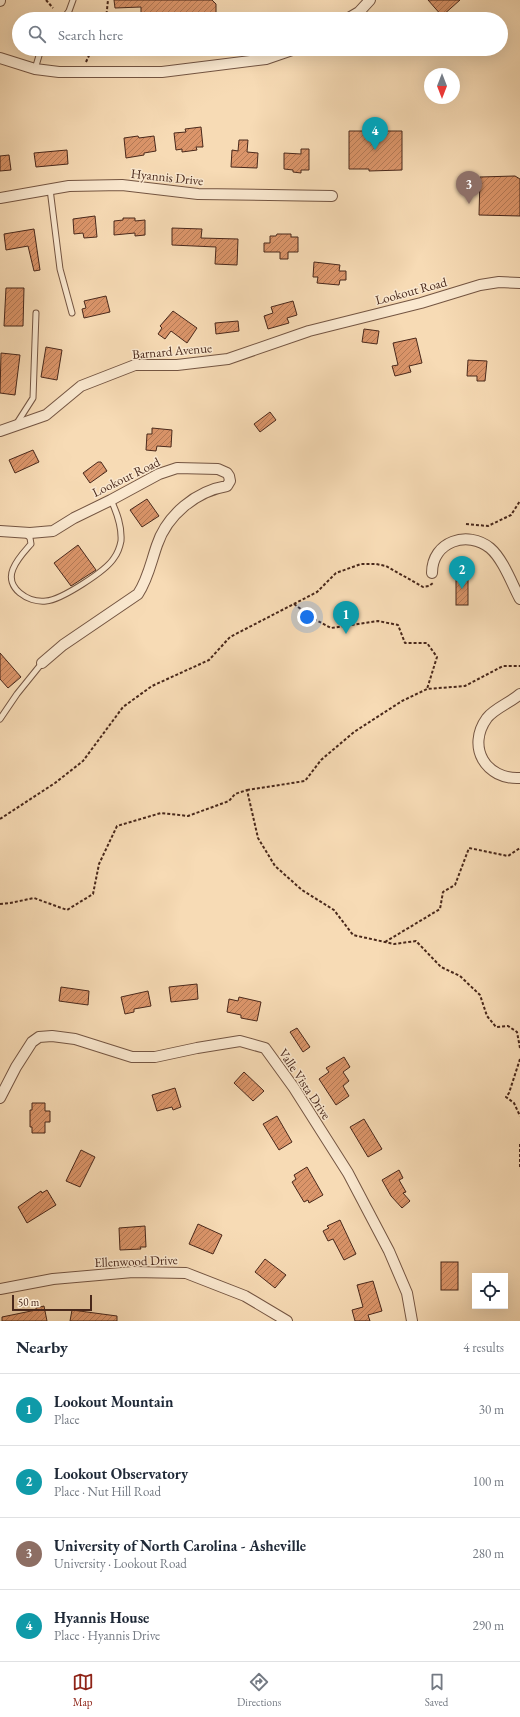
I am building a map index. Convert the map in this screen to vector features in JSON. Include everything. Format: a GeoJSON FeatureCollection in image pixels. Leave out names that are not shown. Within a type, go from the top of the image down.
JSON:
{"type":"FeatureCollection","features":[{"type":"Feature","properties":{"kind":"street"},"geometry":{"type":"LineString","coordinates":[[359,12],[370,0]]}},
{"type":"Feature","properties":{"kind":"street"},"geometry":{"type":"LineString","coordinates":[[0,58],[35,69],[82,73],[116,71],[162,72],[266,59],[275,56]]}},
{"type":"Feature","properties":{"kind":"street","name":"Hyannis Drive"},"geometry":{"type":"LineString","coordinates":[[0,198],[69,186],[122,185],[198,194],[332,196]]}},
{"type":"Feature","properties":{"kind":"street","name":"Lookout Road"},"geometry":{"type":"LineString","coordinates":[[309,331],[421,303],[480,285],[499,282],[520,283]]}},
{"type":"Feature","properties":{"kind":"street","name":"Barnard Avenue"},"geometry":{"type":"LineString","coordinates":[[0,431],[46,415],[81,386],[135,365],[177,366],[228,359],[309,331]]}},
{"type":"Feature","properties":{"kind":"street","name":"Lookout Road"},"geometry":{"type":"LineString","coordinates":[[0,531],[43,533],[53,530],[159,474],[177,468],[218,469],[227,473],[229,476],[230,481],[227,486],[219,487],[201,494],[170,521],[158,544],[145,584],[138,594],[63,645],[42,663]]}},
{"type":"Feature","properties":{"kind":"street"},"geometry":{"type":"LineString","coordinates":[[432,573],[432,563],[436,554],[446,545],[451,542],[461,540],[476,542],[490,548],[498,557],[520,599]]}},
{"type":"Feature","properties":{"kind":"street"},"geometry":{"type":"LineString","coordinates":[[520,694],[488,717],[479,735],[478,743],[480,752],[491,770],[501,776],[511,779],[520,778]]}},
{"type":"Feature","properties":{"kind":"street","name":"Valle Vista Drive"},"geometry":{"type":"LineString","coordinates":[[0,1098],[28,1048],[32,1042],[39,1037],[52,1036],[75,1039],[132,1058],[155,1058],[197,1048],[240,1041],[265,1048],[294,1088],[348,1173],[389,1251],[407,1293],[412,1321]]}},
{"type":"Feature","properties":{"kind":"street","name":"Ellenwood Drive"},"geometry":{"type":"LineString","coordinates":[[0,1289],[60,1279],[133,1272],[186,1272],[245,1296],[287,1321]]}},
{"type":"Feature","properties":{"kind":"lane"},"geometry":{"type":"LineString","coordinates":[[68,12],[73,0]]}},
{"type":"Feature","properties":{"kind":"lane"},"geometry":{"type":"LineString","coordinates":[[35,69],[39,56]]}},
{"type":"Feature","properties":{"kind":"lane"},"geometry":{"type":"LineString","coordinates":[[50,189],[60,269],[72,313]]}},
{"type":"Feature","properties":{"kind":"lane"},"geometry":{"type":"LineString","coordinates":[[15,426],[33,398],[36,313]]}},
{"type":"Feature","properties":{"kind":"lane"},"geometry":{"type":"LineString","coordinates":[[23,532],[30,538],[31,544],[18,559],[12,570],[11,578],[18,592],[30,599],[45,601],[56,599],[104,569],[114,558],[121,542],[121,528],[118,515],[111,500]]}},
{"type":"Feature","properties":{"kind":"lane"},"geometry":{"type":"LineString","coordinates":[[0,719],[42,663]]}},
{"type":"Feature","properties":{"kind":"path"},"geometry":{"type":"LineString","coordinates":[[46,0],[52,8]]}},
{"type":"Feature","properties":{"kind":"path"},"geometry":{"type":"LineString","coordinates":[[107,12],[108,0]]}},
{"type":"Feature","properties":{"kind":"path"},"geometry":{"type":"LineString","coordinates":[[466,524],[488,526],[511,515],[520,501]]}},
{"type":"Feature","properties":{"kind":"path"},"geometry":{"type":"LineString","coordinates":[[0,819],[55,784],[83,760],[123,707],[152,686],[209,660],[230,637],[317,592],[336,573],[361,564],[376,564],[386,566],[423,587],[433,584],[434,580],[432,573]]}},
{"type":"Feature","properties":{"kind":"path"},"geometry":{"type":"LineString","coordinates":[[294,604],[316,620],[331,628],[378,622],[398,625],[405,643],[427,643],[437,657],[427,689]]}},
{"type":"Feature","properties":{"kind":"path"},"geometry":{"type":"LineString","coordinates":[[0,904],[10,904],[34,898],[67,910],[93,894],[99,864],[117,826],[161,813],[188,816],[228,801],[235,794],[247,790],[305,781],[321,760],[354,732],[402,701],[427,689],[465,686],[502,666],[520,666]]}},
{"type":"Feature","properties":{"kind":"path"},"geometry":{"type":"LineString","coordinates":[[247,790],[258,838],[275,866],[302,890],[334,910],[353,935],[394,944],[416,941],[442,967],[460,976],[480,995],[487,1016],[496,1027],[508,1026],[517,1032],[520,1048]]}},
{"type":"Feature","properties":{"kind":"path"},"geometry":{"type":"LineString","coordinates":[[384,942],[440,909],[443,892],[455,886],[469,848],[508,856],[520,848]]}},
{"type":"Feature","properties":{"kind":"path"},"geometry":{"type":"LineString","coordinates":[[520,1059],[506,1097],[514,1103],[520,1116]]}},
{"type":"Feature","properties":{"kind":"path"},"geometry":{"type":"LineString","coordinates":[[520,1144],[520,1169]]}},
{"type":"Feature","properties":{"kind":"building"},"geometry":{"type":"Polygon","coordinates":[[[114,0],[212,0],[216,4],[216,12],[141,12],[141,7],[115,8],[114,0]]]}},
{"type":"Feature","properties":{"kind":"building"},"geometry":{"type":"Polygon","coordinates":[[[428,0],[460,0],[446,12],[438,12],[428,0]]]}},
{"type":"Feature","properties":{"kind":"building"},"geometry":{"type":"Polygon","coordinates":[[[201,127],[203,147],[196,147],[197,150],[182,152],[182,149],[176,150],[174,133],[186,132],[185,129],[201,127]]]}},
{"type":"Feature","properties":{"kind":"building"},"geometry":{"type":"Polygon","coordinates":[[[349,131],[402,131],[402,170],[369,171],[369,169],[349,169],[349,131]]]}},
{"type":"Feature","properties":{"kind":"building"},"geometry":{"type":"Polygon","coordinates":[[[138,136],[139,138],[154,136],[156,151],[126,158],[124,138],[138,136]]]}},
{"type":"Feature","properties":{"kind":"building"},"geometry":{"type":"Polygon","coordinates":[[[239,140],[248,140],[247,152],[258,153],[257,168],[231,167],[232,150],[238,151],[239,140]]]}},
{"type":"Feature","properties":{"kind":"building"},"geometry":{"type":"Polygon","coordinates":[[[301,149],[309,149],[309,170],[301,170],[301,173],[284,169],[284,153],[301,154],[301,149]]]}},
{"type":"Feature","properties":{"kind":"building"},"geometry":{"type":"Polygon","coordinates":[[[67,150],[68,164],[36,167],[34,153],[67,150]]]}},
{"type":"Feature","properties":{"kind":"building"},"geometry":{"type":"Polygon","coordinates":[[[9,155],[11,170],[0,171],[0,156],[9,155]]]}},
{"type":"Feature","properties":{"kind":"building"},"geometry":{"type":"Polygon","coordinates":[[[515,176],[520,179],[520,216],[479,215],[480,177],[515,176]]]}},
{"type":"Feature","properties":{"kind":"building"},"geometry":{"type":"Polygon","coordinates":[[[95,216],[97,237],[84,238],[83,233],[74,234],[73,219],[95,216]]]}},
{"type":"Feature","properties":{"kind":"building"},"geometry":{"type":"Polygon","coordinates":[[[123,218],[135,218],[135,221],[145,220],[145,235],[135,236],[135,233],[114,235],[114,221],[123,220],[123,218]]]}},
{"type":"Feature","properties":{"kind":"building"},"geometry":{"type":"Polygon","coordinates":[[[172,228],[202,229],[201,238],[238,239],[237,265],[215,264],[216,247],[172,245],[172,228]]]}},
{"type":"Feature","properties":{"kind":"building"},"geometry":{"type":"Polygon","coordinates":[[[34,229],[40,270],[34,271],[28,246],[6,250],[4,234],[34,229]]]}},
{"type":"Feature","properties":{"kind":"building"},"geometry":{"type":"Polygon","coordinates":[[[277,234],[291,234],[291,237],[298,237],[298,252],[288,252],[288,259],[280,259],[280,252],[264,252],[264,243],[270,243],[270,236],[276,236],[277,234]]]}},
{"type":"Feature","properties":{"kind":"building"},"geometry":{"type":"Polygon","coordinates":[[[314,262],[340,265],[339,271],[346,271],[346,280],[340,280],[339,285],[317,283],[318,277],[313,277],[314,262]]]}},
{"type":"Feature","properties":{"kind":"building"},"geometry":{"type":"Polygon","coordinates":[[[6,288],[24,288],[23,326],[4,326],[6,288]]]}},
{"type":"Feature","properties":{"kind":"building"},"geometry":{"type":"Polygon","coordinates":[[[106,296],[110,312],[84,318],[82,309],[86,308],[84,301],[106,296]]]}},
{"type":"Feature","properties":{"kind":"building"},"geometry":{"type":"Polygon","coordinates":[[[293,301],[297,315],[287,318],[289,323],[268,329],[264,316],[273,313],[271,307],[293,301]]]}},
{"type":"Feature","properties":{"kind":"building"},"geometry":{"type":"Polygon","coordinates":[[[173,311],[197,328],[187,343],[171,331],[165,339],[158,334],[162,328],[160,326],[173,311]]]}},
{"type":"Feature","properties":{"kind":"building"},"geometry":{"type":"Polygon","coordinates":[[[238,321],[239,331],[216,334],[215,323],[238,321]]]}},
{"type":"Feature","properties":{"kind":"building"},"geometry":{"type":"Polygon","coordinates":[[[364,329],[379,331],[377,344],[362,342],[364,329]]]}},
{"type":"Feature","properties":{"kind":"building"},"geometry":{"type":"Polygon","coordinates":[[[416,338],[422,363],[409,366],[411,372],[395,376],[392,366],[398,365],[393,343],[416,338]]]}},
{"type":"Feature","properties":{"kind":"building"},"geometry":{"type":"Polygon","coordinates":[[[46,347],[62,350],[57,380],[41,377],[46,347]]]}},
{"type":"Feature","properties":{"kind":"building"},"geometry":{"type":"Polygon","coordinates":[[[1,353],[20,355],[15,395],[0,393],[1,353]]]}},
{"type":"Feature","properties":{"kind":"building"},"geometry":{"type":"Polygon","coordinates":[[[468,360],[487,361],[485,381],[477,381],[477,376],[467,376],[468,360]]]}},
{"type":"Feature","properties":{"kind":"building"},"geometry":{"type":"Polygon","coordinates":[[[270,412],[276,420],[260,432],[254,424],[270,412]]]}},
{"type":"Feature","properties":{"kind":"building"},"geometry":{"type":"Polygon","coordinates":[[[152,428],[172,430],[171,447],[157,446],[156,451],[146,450],[147,434],[152,434],[152,428]]]}},
{"type":"Feature","properties":{"kind":"building"},"geometry":{"type":"Polygon","coordinates":[[[33,450],[39,462],[15,473],[9,460],[33,450]]]}},
{"type":"Feature","properties":{"kind":"building"},"geometry":{"type":"Polygon","coordinates":[[[98,462],[101,462],[107,471],[90,483],[83,473],[98,462]]]}},
{"type":"Feature","properties":{"kind":"building"},"geometry":{"type":"Polygon","coordinates":[[[147,499],[159,516],[142,527],[130,510],[147,499]]]}},
{"type":"Feature","properties":{"kind":"building"},"geometry":{"type":"Polygon","coordinates":[[[78,545],[96,570],[71,586],[54,563],[78,545]]]}},
{"type":"Feature","properties":{"kind":"building"},"geometry":{"type":"Polygon","coordinates":[[[456,573],[468,573],[468,605],[456,605],[456,573]]]}},
{"type":"Feature","properties":{"kind":"building"},"geometry":{"type":"Polygon","coordinates":[[[0,653],[21,677],[8,688],[0,679],[0,653]]]}},
{"type":"Feature","properties":{"kind":"building"},"geometry":{"type":"Polygon","coordinates":[[[197,984],[198,999],[171,1002],[169,987],[197,984]]]}},
{"type":"Feature","properties":{"kind":"building"},"geometry":{"type":"Polygon","coordinates":[[[61,987],[89,991],[88,1005],[59,1001],[61,987]]]}},
{"type":"Feature","properties":{"kind":"building"},"geometry":{"type":"Polygon","coordinates":[[[148,991],[151,1006],[134,1009],[134,1012],[125,1014],[121,997],[148,991]]]}},
{"type":"Feature","properties":{"kind":"building"},"geometry":{"type":"Polygon","coordinates":[[[239,997],[261,1002],[257,1021],[241,1018],[241,1015],[227,1012],[229,999],[238,1001],[239,997]]]}},
{"type":"Feature","properties":{"kind":"building"},"geometry":{"type":"Polygon","coordinates":[[[297,1028],[310,1047],[303,1052],[290,1032],[297,1028]]]}},
{"type":"Feature","properties":{"kind":"building"},"geometry":{"type":"Polygon","coordinates":[[[344,1057],[350,1067],[343,1072],[349,1081],[343,1086],[349,1096],[336,1105],[319,1079],[329,1072],[326,1068],[344,1057]]]}},
{"type":"Feature","properties":{"kind":"building"},"geometry":{"type":"Polygon","coordinates":[[[244,1072],[264,1091],[253,1101],[234,1083],[244,1072]]]}},
{"type":"Feature","properties":{"kind":"building"},"geometry":{"type":"Polygon","coordinates":[[[175,1088],[181,1107],[173,1110],[172,1107],[157,1111],[152,1095],[175,1088]]]}},
{"type":"Feature","properties":{"kind":"building"},"geometry":{"type":"Polygon","coordinates":[[[32,1103],[45,1103],[45,1111],[50,1111],[50,1122],[45,1122],[45,1133],[32,1133],[32,1127],[30,1127],[30,1110],[32,1110],[32,1103]]]}},
{"type":"Feature","properties":{"kind":"building"},"geometry":{"type":"Polygon","coordinates":[[[277,1116],[292,1142],[279,1150],[263,1124],[277,1116]]]}},
{"type":"Feature","properties":{"kind":"building"},"geometry":{"type":"Polygon","coordinates":[[[364,1119],[382,1149],[368,1157],[350,1127],[364,1119]]]}},
{"type":"Feature","properties":{"kind":"building"},"geometry":{"type":"Polygon","coordinates":[[[81,1150],[95,1157],[80,1187],[66,1181],[81,1150]]]}},
{"type":"Feature","properties":{"kind":"building"},"geometry":{"type":"Polygon","coordinates":[[[307,1167],[323,1195],[309,1203],[308,1200],[304,1202],[292,1182],[296,1179],[294,1175],[307,1167]]]}},
{"type":"Feature","properties":{"kind":"building"},"geometry":{"type":"Polygon","coordinates":[[[399,1170],[403,1178],[399,1180],[406,1192],[403,1193],[410,1201],[402,1208],[391,1196],[382,1180],[399,1170]]]}},
{"type":"Feature","properties":{"kind":"building"},"geometry":{"type":"Polygon","coordinates":[[[47,1190],[56,1205],[27,1223],[18,1207],[41,1191],[42,1193],[47,1190]]]}},
{"type":"Feature","properties":{"kind":"building"},"geometry":{"type":"Polygon","coordinates":[[[340,1220],[356,1254],[344,1260],[333,1239],[328,1241],[323,1231],[329,1228],[327,1226],[340,1220]]]}},
{"type":"Feature","properties":{"kind":"building"},"geometry":{"type":"Polygon","coordinates":[[[198,1224],[222,1235],[213,1254],[189,1244],[198,1224]]]}},
{"type":"Feature","properties":{"kind":"building"},"geometry":{"type":"Polygon","coordinates":[[[145,1226],[146,1247],[140,1247],[141,1249],[120,1250],[119,1228],[145,1226]]]}},
{"type":"Feature","properties":{"kind":"building"},"geometry":{"type":"Polygon","coordinates":[[[265,1259],[286,1275],[275,1288],[255,1272],[265,1259]]]}},
{"type":"Feature","properties":{"kind":"building"},"geometry":{"type":"Polygon","coordinates":[[[441,1262],[458,1262],[458,1290],[441,1290],[441,1262]]]}},
{"type":"Feature","properties":{"kind":"building"},"geometry":{"type":"Polygon","coordinates":[[[373,1281],[382,1311],[368,1315],[370,1321],[355,1321],[352,1310],[363,1307],[357,1285],[373,1281]]]}},
{"type":"Feature","properties":{"kind":"building"},"geometry":{"type":"Polygon","coordinates":[[[44,1306],[47,1321],[2,1321],[2,1317],[36,1310],[36,1308],[44,1306]]]}},
{"type":"Feature","properties":{"kind":"building"},"geometry":{"type":"Polygon","coordinates":[[[72,1310],[117,1316],[117,1321],[70,1321],[72,1310]]]}},
{"type":"Feature","properties":{"kind":"place","name":"Hyannis House"},"geometry":{"type":"Point","coordinates":[375,150]}},
{"type":"Feature","properties":{"kind":"place","name":"University of North Carolina - Asheville"},"geometry":{"type":"Point","coordinates":[469,204]}},
{"type":"Feature","properties":{"kind":"place","name":"Lookout Observatory"},"geometry":{"type":"Point","coordinates":[462,589]}},
{"type":"Feature","properties":{"kind":"place","name":"Lookout Mountain"},"geometry":{"type":"Point","coordinates":[346,634]}}]}
